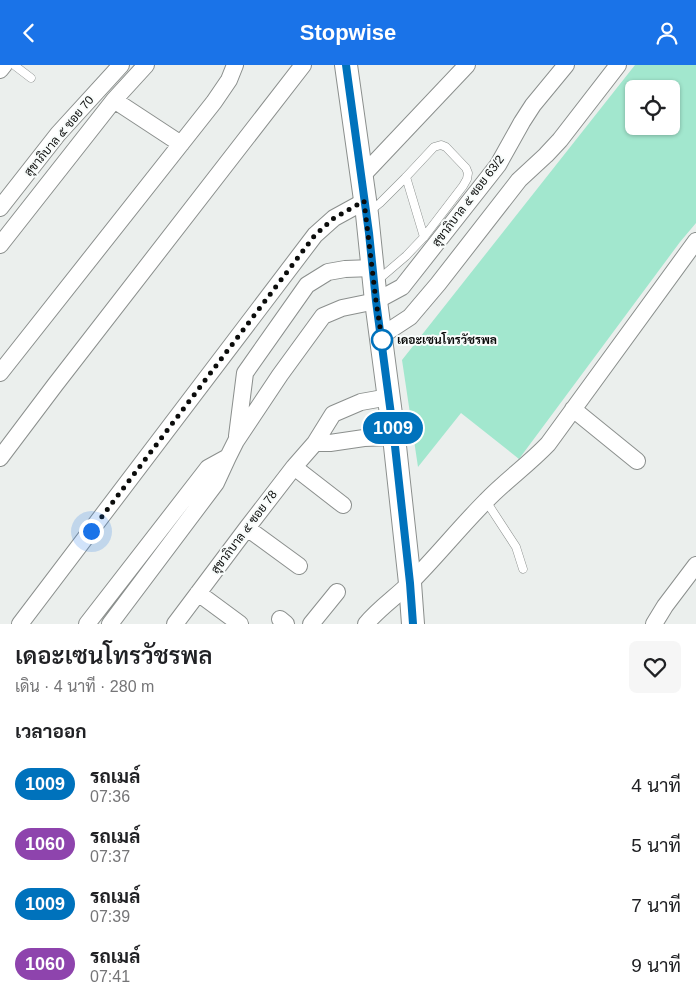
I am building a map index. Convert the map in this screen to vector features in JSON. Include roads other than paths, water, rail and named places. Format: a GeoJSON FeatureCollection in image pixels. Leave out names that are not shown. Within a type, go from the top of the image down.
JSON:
{"type":"FeatureCollection","features":[{"type":"Feature","properties":{"kind":"main road"},"geometry":{"type":"LineString","coordinates":[[348,66],[394,437],[413,624]]}},
{"type":"Feature","properties":{"kind":"street"},"geometry":{"type":"LineString","coordinates":[[0,70],[4,65]]}},
{"type":"Feature","properties":{"kind":"street","name":"สุขาภิบาล ๕ ซอย 70"},"geometry":{"type":"LineString","coordinates":[[0,208],[58,134],[121,65]]}},
{"type":"Feature","properties":{"kind":"street"},"geometry":{"type":"LineString","coordinates":[[0,245],[114,100],[146,65]]}},
{"type":"Feature","properties":{"kind":"street"},"geometry":{"type":"LineString","coordinates":[[0,373],[230,80],[235,65]]}},
{"type":"Feature","properties":{"kind":"street"},"geometry":{"type":"LineString","coordinates":[[0,458],[303,65]]}},
{"type":"Feature","properties":{"kind":"street"},"geometry":{"type":"LineString","coordinates":[[362,177],[468,65]]}},
{"type":"Feature","properties":{"kind":"street","name":"สุขาภิบาล ๕ ซอย 63/2"},"geometry":{"type":"LineString","coordinates":[[402,287],[498,165],[522,122],[566,65]]}},
{"type":"Feature","properties":{"kind":"street"},"geometry":{"type":"LineString","coordinates":[[381,336],[410,317],[519,180],[555,145],[618,65]]}},
{"type":"Feature","properties":{"kind":"street"},"geometry":{"type":"LineString","coordinates":[[114,100],[180,144]]}},
{"type":"Feature","properties":{"kind":"street"},"geometry":{"type":"LineString","coordinates":[[498,165],[519,180]]}},
{"type":"Feature","properties":{"kind":"street"},"geometry":{"type":"LineString","coordinates":[[20,624],[315,235],[334,218],[366,208]]}},
{"type":"Feature","properties":{"kind":"street"},"geometry":{"type":"LineString","coordinates":[[366,624],[410,583],[502,485],[548,445],[696,241]]}},
{"type":"Feature","properties":{"kind":"street"},"geometry":{"type":"LineString","coordinates":[[236,441],[245,373],[307,285],[328,272],[345,269],[374,284],[402,287],[410,317]]}},
{"type":"Feature","properties":{"kind":"street"},"geometry":{"type":"LineString","coordinates":[[110,624],[216,483],[236,441],[280,375],[323,316],[342,308],[374,284]]}},
{"type":"Feature","properties":{"kind":"street","name":"สุขาภิบาล ๕ ซอย 78"},"geometry":{"type":"LineString","coordinates":[[175,624],[294,467],[315,443],[332,414],[361,402],[389,397]]}},
{"type":"Feature","properties":{"kind":"street"},"geometry":{"type":"LineString","coordinates":[[573,409],[637,461]]}},
{"type":"Feature","properties":{"kind":"street"},"geometry":{"type":"LineString","coordinates":[[315,443],[394,437]]}},
{"type":"Feature","properties":{"kind":"street"},"geometry":{"type":"LineString","coordinates":[[87,624],[208,468],[228,457]]}},
{"type":"Feature","properties":{"kind":"street"},"geometry":{"type":"LineString","coordinates":[[294,467],[343,505]]}},
{"type":"Feature","properties":{"kind":"street"},"geometry":{"type":"LineString","coordinates":[[247,528],[300,566]]}},
{"type":"Feature","properties":{"kind":"street"},"geometry":{"type":"LineString","coordinates":[[654,624],[696,565]]}},
{"type":"Feature","properties":{"kind":"street"},"geometry":{"type":"LineString","coordinates":[[311,624],[337,592]]}},
{"type":"Feature","properties":{"kind":"street"},"geometry":{"type":"LineString","coordinates":[[198,593],[240,624]]}},
{"type":"Feature","properties":{"kind":"lane"},"geometry":{"type":"LineString","coordinates":[[14,65],[31,78]]}},
{"type":"Feature","properties":{"kind":"lane"},"geometry":{"type":"LineString","coordinates":[[366,208],[380,203],[434,147],[442,145],[446,147],[466,168],[468,173],[463,186],[424,237],[406,256],[374,284]]}},
{"type":"Feature","properties":{"kind":"lane"},"geometry":{"type":"LineString","coordinates":[[406,177],[424,237]]}},
{"type":"Feature","properties":{"kind":"lane"},"geometry":{"type":"LineString","coordinates":[[486,501],[513,543],[523,569]]}},
{"type":"Feature","properties":{"kind":"place","name":"เดอะเซนโทรวัชรพล"},"geometry":{"type":"Point","coordinates":[382,340]}}]}
